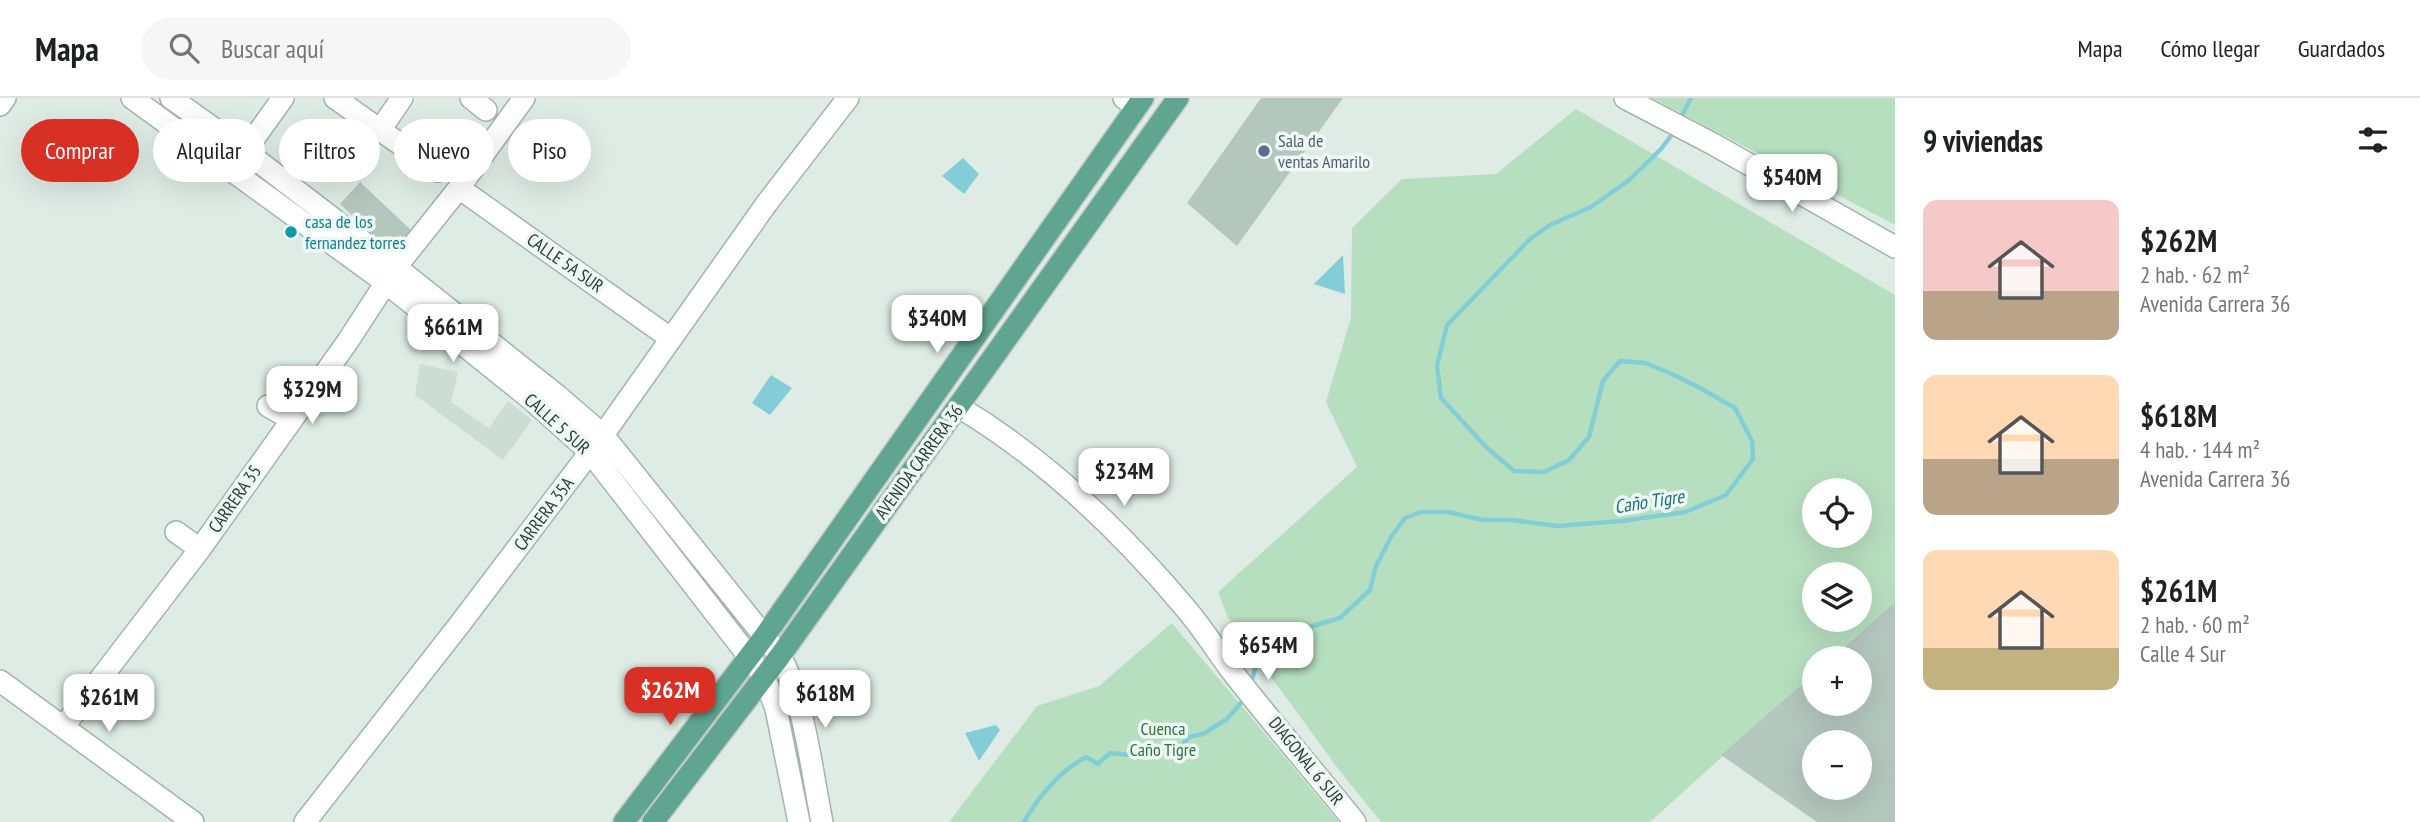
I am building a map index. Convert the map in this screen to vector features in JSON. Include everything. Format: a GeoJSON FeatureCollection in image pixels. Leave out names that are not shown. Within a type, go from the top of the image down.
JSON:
{"type":"FeatureCollection","features":[{"type":"Feature","properties":{"kind":"main road","name":"AVENIDA CARRERA 36"},"geometry":{"type":"LineString","coordinates":[[653,822],[780,656],[1178,98]]}},
{"type":"Feature","properties":{"kind":"main road","name":"AVENIDA CARRERA 36"},"geometry":{"type":"LineString","coordinates":[[624,822],[764,637],[1134,101]]}},
{"type":"Feature","properties":{"kind":"street"},"geometry":{"type":"LineString","coordinates":[[0,105],[5,98]]}},
{"type":"Feature","properties":{"kind":"street","name":"CALLE 5 SUR"},"geometry":{"type":"LineString","coordinates":[[132,98],[390,274]]}},
{"type":"Feature","properties":{"kind":"street","name":"CALLE 5 SUR"},"geometry":{"type":"LineString","coordinates":[[171,98],[200,119]]}},
{"type":"Feature","properties":{"kind":"street"},"geometry":{"type":"LineString","coordinates":[[265,124],[284,98]]}},
{"type":"Feature","properties":{"kind":"street"},"geometry":{"type":"LineString","coordinates":[[335,98],[365,119]]}},
{"type":"Feature","properties":{"kind":"street"},"geometry":{"type":"LineString","coordinates":[[394,140],[380,130],[402,98]]}},
{"type":"Feature","properties":{"kind":"street","name":"CARRERA 35"},"geometry":{"type":"LineString","coordinates":[[64,726],[200,549],[348,341],[390,274],[459,188],[524,98]]}},
{"type":"Feature","properties":{"kind":"street","name":"CARRERA 35A"},"geometry":{"type":"LineString","coordinates":[[305,822],[597,443],[773,195],[848,98]]}},
{"type":"Feature","properties":{"kind":"street"},"geometry":{"type":"LineString","coordinates":[[1633,102],[1895,247]]}},
{"type":"Feature","properties":{"kind":"street","name":"CALLE 5 SUR"},"geometry":{"type":"LineString","coordinates":[[265,168],[532,400],[597,443],[764,637],[788,670],[797,699],[822,822]]}},
{"type":"Feature","properties":{"kind":"street","name":"CALLE 5A SUR"},"geometry":{"type":"LineString","coordinates":[[459,188],[670,338]]}},
{"type":"Feature","properties":{"kind":"street"},"geometry":{"type":"LineString","coordinates":[[268,406],[291,419]]}},
{"type":"Feature","properties":{"kind":"street","name":"DIAGONAL 6 SUR"},"geometry":{"type":"LineString","coordinates":[[959,407],[1013,443],[1097,512],[1131,545],[1189,611],[1232,671],[1355,822]]}},
{"type":"Feature","properties":{"kind":"street","name":"CALLE 5 SUR"},"geometry":{"type":"LineString","coordinates":[[597,443],[764,676],[776,709],[799,822]]}},
{"type":"Feature","properties":{"kind":"street"},"geometry":{"type":"LineString","coordinates":[[176,532],[200,549]]}},
{"type":"Feature","properties":{"kind":"street"},"geometry":{"type":"LineString","coordinates":[[0,681],[193,822]]}},
{"type":"Feature","properties":{"kind":"shaded area"},"geometry":{"type":"Polygon","coordinates":[[[420,364],[458,372],[451,402],[489,428],[508,401],[532,420],[503,460],[415,395],[420,364]]]}},
{"type":"Feature","properties":{"kind":"green space"},"geometry":{"type":"Polygon","coordinates":[[[1652,98],[1895,98],[1895,225],[1652,98]]]}},
{"type":"Feature","properties":{"kind":"green space"},"geometry":{"type":"Polygon","coordinates":[[[1576,109],[1895,295],[1895,602],[1872,622],[1872,562],[1802,562],[1802,632],[1861,632],[1846,646],[1802,646],[1802,685],[1650,822],[1381,822],[1339,770],[1228,618],[1218,592],[1357,467],[1326,402],[1351,317],[1352,228],[1402,179],[1496,174],[1576,109]]]}},
{"type":"Feature","properties":{"kind":"green space","name":"Cuenca Caño Tigre"},"geometry":{"type":"Polygon","coordinates":[[[1172,623],[1339,822],[949,822],[1037,706],[1099,686],[1172,623]]]}},
{"type":"Feature","properties":{"kind":"water"},"geometry":{"type":"Polygon","coordinates":[[[963,158],[979,174],[964,194],[942,176],[963,158]]]}},
{"type":"Feature","properties":{"kind":"water"},"geometry":{"type":"Polygon","coordinates":[[[1343,255],[1345,294],[1314,284],[1343,255]]]}},
{"type":"Feature","properties":{"kind":"water"},"geometry":{"type":"Polygon","coordinates":[[[771,375],[792,388],[770,415],[752,403],[771,375]]]}},
{"type":"Feature","properties":{"kind":"water"},"geometry":{"type":"Polygon","coordinates":[[[996,725],[1000,730],[979,761],[965,733],[996,725]]]}},
{"type":"Feature","properties":{"kind":"building","name":"Sala de ventas Amarilo"},"geometry":{"type":"Polygon","coordinates":[[[1261,98],[1343,98],[1237,246],[1187,203],[1261,98]]]}},
{"type":"Feature","properties":{"kind":"building"},"geometry":{"type":"Polygon","coordinates":[[[360,182],[413,232],[405,240],[400,235],[388,248],[340,204],[360,182]]]}},
{"type":"Feature","properties":{"kind":"building"},"geometry":{"type":"Polygon","coordinates":[[[1895,602],[1895,822],[1817,822],[1721,755],[1802,684],[1802,716],[1872,716],[1872,646],[1846,646],[1861,632],[1872,632],[1872,622],[1895,602]]]}},
{"type":"Feature","properties":{"kind":"waterway","name":"Caño Tigre"},"geometry":{"type":"LineString","coordinates":[[1679,121],[1691,98]]}},
{"type":"Feature","properties":{"kind":"waterway","name":"Caño Tigre"},"geometry":{"type":"LineString","coordinates":[[1250,686],[1261,649],[1282,635],[1340,618],[1370,590],[1376,566],[1391,537],[1405,518],[1421,512],[1448,512],[1483,520],[1512,520],[1557,526],[1685,512],[1726,495],[1753,459],[1752,441],[1735,408],[1700,388],[1645,363],[1620,361],[1603,381],[1589,437],[1569,460],[1544,472],[1514,471],[1486,447],[1441,398],[1437,366],[1447,325],[1530,239],[1550,225],[1591,207],[1628,181],[1661,149],[1674,132]]}},
{"type":"Feature","properties":{"kind":"waterway","name":"Caño Tigre"},"geometry":{"type":"LineString","coordinates":[[1024,822],[1050,785],[1086,757],[1098,764],[1110,753],[1130,755],[1182,745],[1189,737],[1203,734],[1227,719],[1246,697]]}},
{"type":"Feature","properties":{"kind":"place","name":"Sala de ventas Amarilo"},"geometry":{"type":"Point","coordinates":[1264,151]}},
{"type":"Feature","properties":{"kind":"place","name":"casa de los fernandez torres"},"geometry":{"type":"Point","coordinates":[291,232]}}]}
